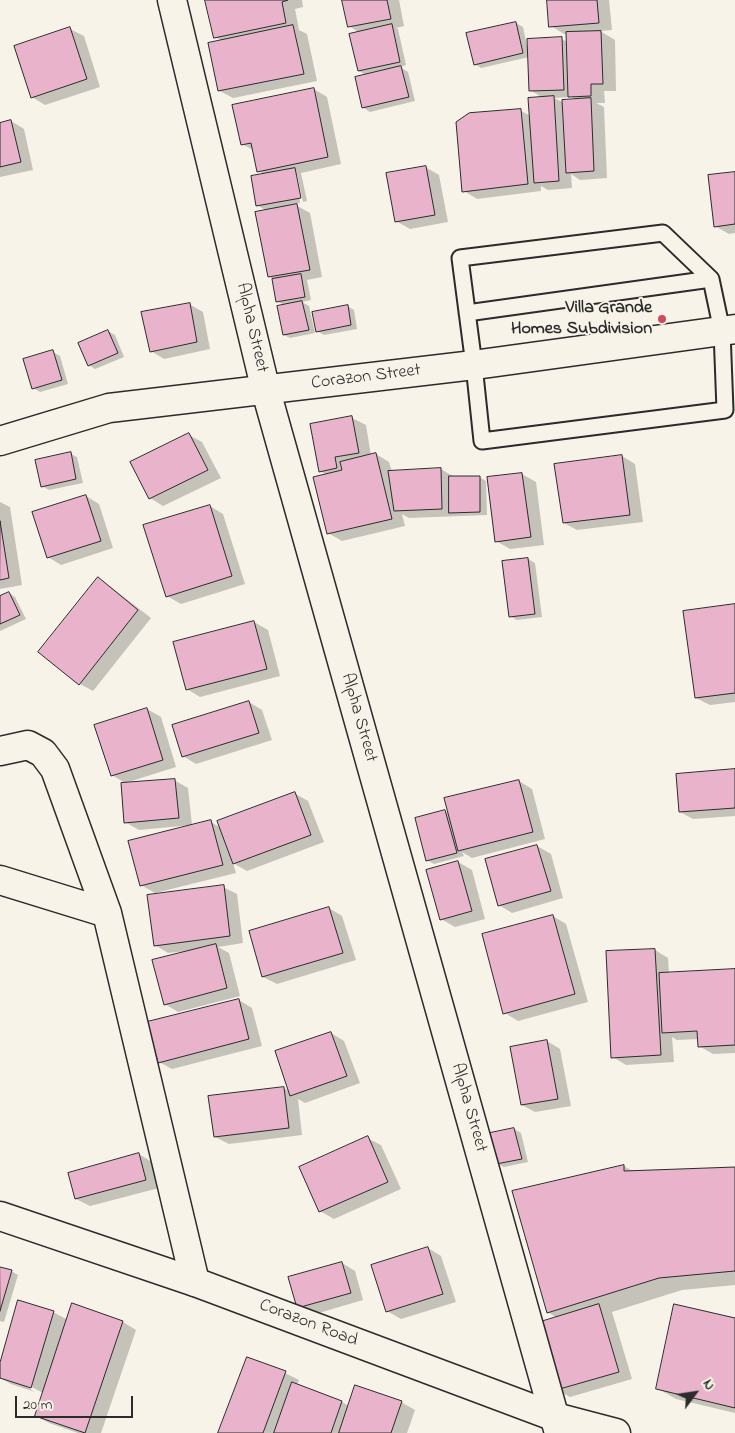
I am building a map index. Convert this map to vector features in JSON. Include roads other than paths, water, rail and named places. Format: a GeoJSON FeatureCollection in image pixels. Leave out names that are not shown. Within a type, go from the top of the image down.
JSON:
{"type":"FeatureCollection","features":[{"type":"Feature","properties":{"kind":"street","name":"Alpha Street"},"geometry":{"type":"LineString","coordinates":[[172,0],[266,390],[557,1425]]}},
{"type":"Feature","properties":{"kind":"street","name":"Corazon Street"},"geometry":{"type":"LineString","coordinates":[[0,441],[110,408],[474,365],[728,330]]}},
{"type":"Feature","properties":{"kind":"street"},"geometry":{"type":"LineString","coordinates":[[0,751],[28,745],[43,753],[55,769],[107,913],[195,1282]]}},
{"type":"Feature","properties":{"kind":"street"},"geometry":{"type":"LineString","coordinates":[[0,880],[107,913]]}},
{"type":"Feature","properties":{"kind":"street","name":"Corazon Road"},"geometry":{"type":"LineString","coordinates":[[0,1216],[195,1282],[557,1425],[616,1433]]}},
{"type":"Feature","properties":{"kind":"lane"},"geometry":{"type":"LineString","coordinates":[[663,233],[711,279],[728,330],[725,410],[482,441],[467,314],[460,258],[663,233]]}},
{"type":"Feature","properties":{"kind":"lane"},"geometry":{"type":"LineString","coordinates":[[467,314],[711,279]]}},
{"type":"Feature","properties":{"kind":"place","name":"Villa Grande Homes Subdivision"},"geometry":{"type":"Point","coordinates":[662,319]}}]}
